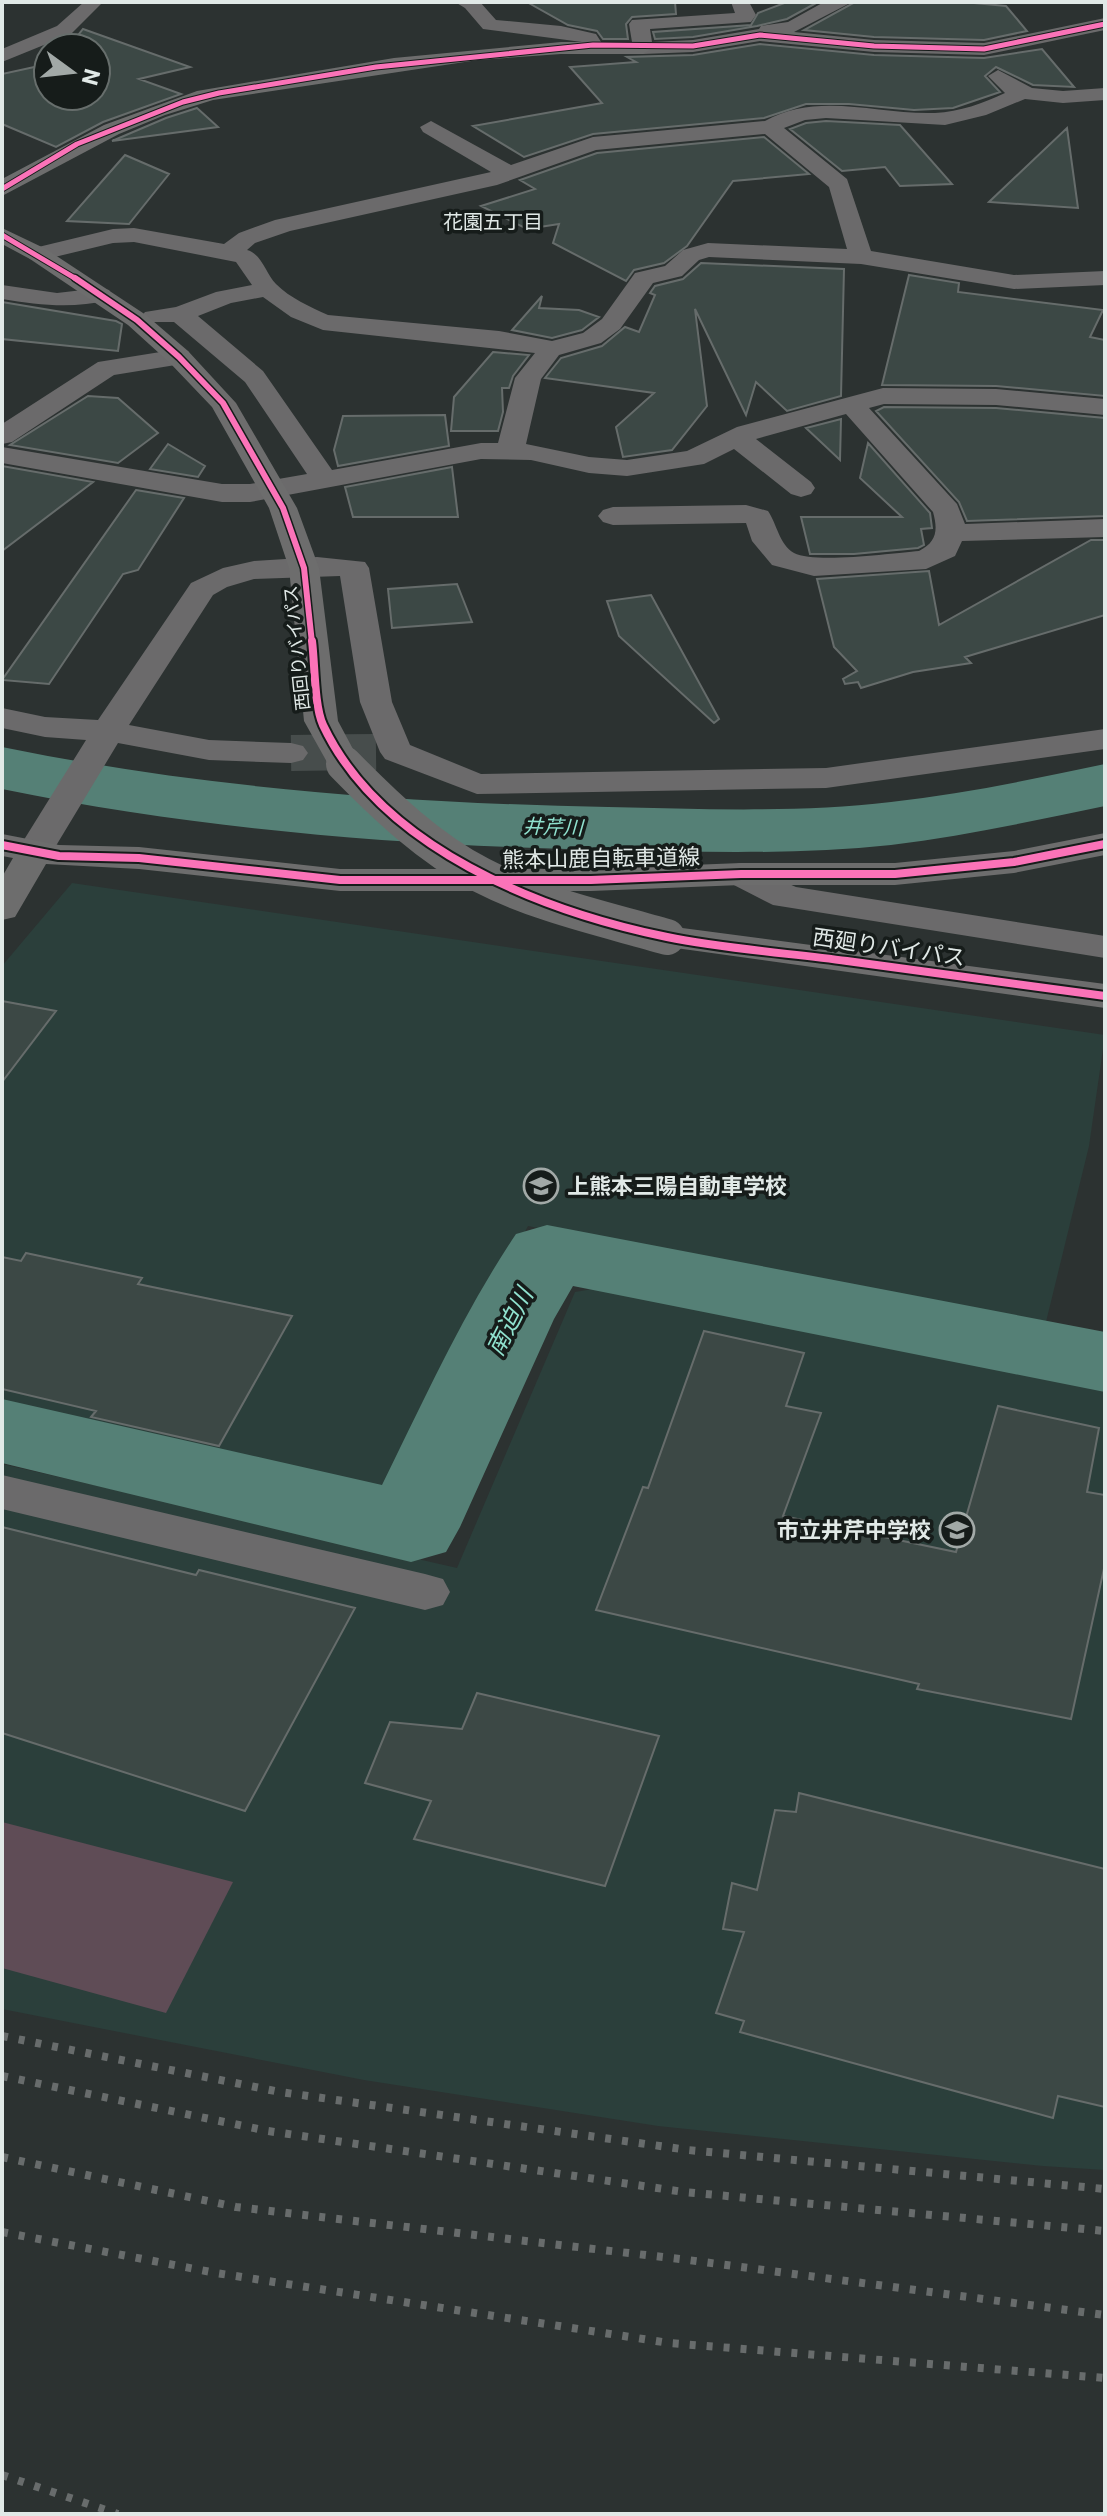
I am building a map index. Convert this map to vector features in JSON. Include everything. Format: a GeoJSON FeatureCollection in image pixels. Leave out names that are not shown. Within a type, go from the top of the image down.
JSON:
{"type":"FeatureCollection","features":[{"type":"Feature","properties":{"kind":"street"},"geometry":{"type":"LineString","coordinates":[[2,56],[47,40],[79,22],[94,2]]}},
{"type":"Feature","properties":{"kind":"street"},"geometry":{"type":"LineString","coordinates":[[464,2],[471,3],[490,25],[561,32],[589,38],[593,45]]}},
{"type":"Feature","properties":{"kind":"street"},"geometry":{"type":"LineString","coordinates":[[643,48],[639,24],[744,18],[740,2]]}},
{"type":"Feature","properties":{"kind":"street"},"geometry":{"type":"LineString","coordinates":[[760,35],[764,31],[793,27],[822,9],[843,2]]}},
{"type":"Feature","properties":{"kind":"street"},"geometry":{"type":"LineString","coordinates":[[2,189],[77,144],[157,111],[219,93],[376,67],[593,45],[643,48],[693,46],[760,35],[874,46],[984,49],[1105,24]]}},
{"type":"Feature","properties":{"kind":"street"},"geometry":{"type":"LineString","coordinates":[[1025,40],[1090,47]]}},
{"type":"Feature","properties":{"kind":"street"},"geometry":{"type":"LineString","coordinates":[[984,49],[1002,83],[1021,93],[1047,96],[1105,94]]}},
{"type":"Feature","properties":{"kind":"street"},"geometry":{"type":"LineString","coordinates":[[229,252],[247,238],[283,225],[421,196],[508,173],[593,144],[770,127],[779,120],[802,112],[936,119],[982,112],[1021,93]]}},
{"type":"Feature","properties":{"kind":"street"},"geometry":{"type":"LineString","coordinates":[[431,127],[508,173]]}},
{"type":"Feature","properties":{"kind":"street"},"geometry":{"type":"LineString","coordinates":[[770,127],[839,184],[861,257]]}},
{"type":"Feature","properties":{"kind":"street","name":"西回りバイパス"},"geometry":{"type":"LineString","coordinates":[[2,235],[38,254],[137,320],[179,357],[223,403],[283,508],[304,568],[321,721],[373,756],[388,809],[437,848],[483,876],[558,906],[667,937]]}},
{"type":"Feature","properties":{"kind":"street"},"geometry":{"type":"LineString","coordinates":[[38,254],[113,236],[134,235],[229,252],[245,257],[267,289],[300,312],[323,322],[499,339],[537,344],[550,350]]}},
{"type":"Feature","properties":{"kind":"street"},"geometry":{"type":"LineString","coordinates":[[510,452],[528,378],[550,350],[592,338],[611,324],[644,278],[673,271],[691,255],[708,250],[861,257],[1014,282],[1105,278]]}},
{"type":"Feature","properties":{"kind":"street"},"geometry":{"type":"LineString","coordinates":[[137,320],[180,314],[225,297],[267,289]]}},
{"type":"Feature","properties":{"kind":"street"},"geometry":{"type":"LineString","coordinates":[[2,292],[57,300],[100,295]]}},
{"type":"Feature","properties":{"kind":"street"},"geometry":{"type":"LineString","coordinates":[[180,314],[254,377],[326,481]]}},
{"type":"Feature","properties":{"kind":"street"},"geometry":{"type":"LineString","coordinates":[[2,436],[107,368],[179,357]]}},
{"type":"Feature","properties":{"kind":"street"},"geometry":{"type":"LineString","coordinates":[[2,455],[222,493],[272,492],[481,451],[531,452],[627,468],[694,458],[737,438],[883,396],[950,395],[1105,407]]}},
{"type":"Feature","properties":{"kind":"street"},"geometry":{"type":"LineString","coordinates":[[613,516],[746,514],[758,517],[767,541],[783,559],[814,567],[926,560],[944,550],[950,533],[947,510],[851,404]]}},
{"type":"Feature","properties":{"kind":"street"},"geometry":{"type":"LineString","coordinates":[[737,438],[801,488]]}},
{"type":"Feature","properties":{"kind":"street"},"geometry":{"type":"LineString","coordinates":[[601,466],[595,497],[639,540]]}},
{"type":"Feature","properties":{"kind":"street"},"geometry":{"type":"LineString","coordinates":[[950,533],[1105,528]]}},
{"type":"Feature","properties":{"kind":"street"},"geometry":{"type":"LineString","coordinates":[[2,909],[28,843],[105,735],[202,589],[214,580],[231,574],[304,568],[354,568],[376,702],[373,756],[477,784],[826,778],[1105,739]]}},
{"type":"Feature","properties":{"kind":"street"},"geometry":{"type":"LineString","coordinates":[[2,718],[209,750],[291,753]]}},
{"type":"Feature","properties":{"kind":"street","name":"熊本山鹿自転車道線"},"geometry":{"type":"LineString","coordinates":[[28,843],[59,856],[139,858],[340,880],[591,880],[741,874],[895,874],[1014,862],[1105,844]]}},
{"type":"Feature","properties":{"kind":"street"},"geometry":{"type":"LineString","coordinates":[[741,874],[786,897],[1105,947]]}},
{"type":"Feature","properties":{"kind":"street","name":"西廻りバイパス"},"geometry":{"type":"LineString","coordinates":[[667,937],[1105,996]]}},
{"type":"Feature","properties":{"kind":"street"},"geometry":{"type":"LineString","coordinates":[[2,1492],[425,1592]]}},
{"type":"Feature","properties":{"kind":"shaded area","name":"上熊本三陽自動車学校"},"geometry":{"type":"Polygon","coordinates":[[[72,883],[1105,1035],[1089,1146],[1045,1326],[528,1226],[383,1496],[2,1412],[2,966],[72,883]]]}},
{"type":"Feature","properties":{"kind":"shaded area"},"geometry":{"type":"Polygon","coordinates":[[[604,1287],[1105,1382],[1105,2170],[658,2126],[364,2080],[2,2009],[2,1464],[457,1568],[575,1292],[604,1287]]]}},
{"type":"Feature","properties":{"kind":"shaded area"},"geometry":{"type":"Polygon","coordinates":[[[2,1822],[233,1882],[166,2013],[2,1968],[2,1822]]]}},
{"type":"Feature","properties":{"kind":"building"},"geometry":{"type":"Polygon","coordinates":[[[527,2],[675,2],[676,14],[632,17],[626,24],[628,39],[603,39],[597,31],[568,25],[527,2]]]}},
{"type":"Feature","properties":{"kind":"building"},"geometry":{"type":"Polygon","coordinates":[[[787,2],[818,2],[787,19],[757,26],[693,37],[655,39],[653,32],[751,25],[758,13],[787,2]]]}},
{"type":"Feature","properties":{"kind":"building"},"geometry":{"type":"Polygon","coordinates":[[[855,2],[963,2],[1006,6],[1027,31],[984,40],[874,37],[804,30],[855,2]]]}},
{"type":"Feature","properties":{"kind":"building"},"geometry":{"type":"Polygon","coordinates":[[[112,39],[190,67],[139,79],[181,94],[103,122],[56,147],[2,124],[2,74],[32,67],[32,112],[112,112],[112,39]]]}},
{"type":"Feature","properties":{"kind":"building"},"geometry":{"type":"Polygon","coordinates":[[[760,44],[874,55],[984,58],[1042,49],[1074,87],[1033,85],[996,67],[985,76],[1000,92],[953,108],[914,110],[806,104],[764,118],[593,134],[524,157],[473,126],[602,103],[570,67],[636,62],[627,57],[693,55],[760,44]]]}},
{"type":"Feature","properties":{"kind":"building"},"geometry":{"type":"Polygon","coordinates":[[[197,108],[218,127],[112,141],[166,118],[197,108]]]}},
{"type":"Feature","properties":{"kind":"building"},"geometry":{"type":"Polygon","coordinates":[[[826,121],[900,125],[952,184],[900,186],[885,167],[842,171],[790,129],[826,121]]]}},
{"type":"Feature","properties":{"kind":"building"},"geometry":{"type":"Polygon","coordinates":[[[1067,128],[1078,208],[989,202],[1067,128]]]}},
{"type":"Feature","properties":{"kind":"building"},"geometry":{"type":"Polygon","coordinates":[[[764,137],[809,174],[733,181],[687,246],[664,263],[634,270],[626,281],[553,243],[559,224],[527,229],[481,206],[535,189],[520,180],[597,153],[764,137]]]}},
{"type":"Feature","properties":{"kind":"building"},"geometry":{"type":"Polygon","coordinates":[[[125,155],[169,174],[129,224],[67,221],[125,155]]]}},
{"type":"Feature","properties":{"kind":"building"},"geometry":{"type":"Polygon","coordinates":[[[701,263],[844,269],[841,396],[787,411],[756,382],[746,415],[695,309],[707,406],[672,450],[623,457],[616,427],[654,393],[545,378],[561,358],[602,346],[625,327],[639,332],[655,295],[650,293],[655,286],[683,279],[701,263]]]}},
{"type":"Feature","properties":{"kind":"building"},"geometry":{"type":"Polygon","coordinates":[[[909,275],[959,283],[958,292],[1103,310],[1090,337],[1105,340],[1105,396],[996,386],[882,385],[909,275]]]}},
{"type":"Feature","properties":{"kind":"building"},"geometry":{"type":"Polygon","coordinates":[[[542,296],[539,308],[579,310],[599,317],[582,330],[552,338],[512,330],[542,296]]]}},
{"type":"Feature","properties":{"kind":"building"},"geometry":{"type":"Polygon","coordinates":[[[2,302],[116,321],[122,324],[118,351],[2,339],[2,302]]]}},
{"type":"Feature","properties":{"kind":"building"},"geometry":{"type":"Polygon","coordinates":[[[493,352],[529,355],[513,376],[509,388],[502,388],[503,412],[498,431],[451,431],[454,397],[493,352]]]}},
{"type":"Feature","properties":{"kind":"building"},"geometry":{"type":"Polygon","coordinates":[[[88,396],[118,398],[158,433],[118,463],[10,445],[88,396]]]}},
{"type":"Feature","properties":{"kind":"building"},"geometry":{"type":"Polygon","coordinates":[[[884,407],[996,408],[1105,418],[1105,516],[967,521],[959,502],[876,411],[884,407]]]}},
{"type":"Feature","properties":{"kind":"building"},"geometry":{"type":"Polygon","coordinates":[[[445,415],[449,446],[338,466],[334,450],[343,416],[445,415]]]}},
{"type":"Feature","properties":{"kind":"building"},"geometry":{"type":"Polygon","coordinates":[[[841,419],[840,460],[806,428],[841,419]]]}},
{"type":"Feature","properties":{"kind":"building"},"geometry":{"type":"Polygon","coordinates":[[[868,443],[930,513],[932,528],[921,529],[924,545],[854,554],[810,554],[801,517],[902,517],[860,478],[868,443]]]}},
{"type":"Feature","properties":{"kind":"building"},"geometry":{"type":"Polygon","coordinates":[[[168,444],[205,466],[198,477],[150,469],[168,444]]]}},
{"type":"Feature","properties":{"kind":"building"},"geometry":{"type":"Polygon","coordinates":[[[2,466],[93,482],[2,551],[2,466]]]}},
{"type":"Feature","properties":{"kind":"building"},"geometry":{"type":"Polygon","coordinates":[[[452,467],[458,517],[353,517],[345,487],[452,467]]]}},
{"type":"Feature","properties":{"kind":"building"},"geometry":{"type":"Polygon","coordinates":[[[136,490],[184,498],[138,570],[123,574],[49,684],[2,680],[136,490]]]}},
{"type":"Feature","properties":{"kind":"building"},"geometry":{"type":"Polygon","coordinates":[[[1091,540],[1105,540],[1105,615],[965,657],[971,663],[913,672],[861,688],[858,682],[845,684],[843,679],[857,671],[834,647],[817,579],[929,571],[939,625],[1091,540]]]}},
{"type":"Feature","properties":{"kind":"building"},"geometry":{"type":"Polygon","coordinates":[[[457,584],[472,622],[392,628],[388,589],[457,584]]]}},
{"type":"Feature","properties":{"kind":"building"},"geometry":{"type":"Polygon","coordinates":[[[651,595],[719,719],[714,723],[619,636],[607,601],[651,595]]]}},
{"type":"Feature","properties":{"kind":"building"},"geometry":{"type":"Polygon","coordinates":[[[2,1001],[56,1011],[2,1082],[2,1001]]]}},
{"type":"Feature","properties":{"kind":"building"},"geometry":{"type":"Polygon","coordinates":[[[26,1253],[142,1278],[138,1284],[292,1316],[219,1446],[91,1417],[96,1411],[2,1389],[2,1257],[21,1261],[26,1253]]]}},
{"type":"Feature","properties":{"kind":"building"},"geometry":{"type":"Polygon","coordinates":[[[704,1331],[804,1353],[786,1406],[821,1413],[783,1516],[956,1552],[998,1406],[1099,1428],[1087,1492],[1105,1495],[1105,1564],[1071,1719],[917,1689],[919,1684],[596,1610],[643,1487],[648,1488],[704,1331]]]}},
{"type":"Feature","properties":{"kind":"building"},"geometry":{"type":"Polygon","coordinates":[[[2,1527],[196,1575],[199,1570],[355,1608],[245,1811],[2,1733],[2,1527]]]}},
{"type":"Feature","properties":{"kind":"building"},"geometry":{"type":"Polygon","coordinates":[[[477,1693],[659,1736],[605,1886],[414,1839],[431,1801],[365,1783],[390,1722],[462,1729],[477,1693]]]}},
{"type":"Feature","properties":{"kind":"building"},"geometry":{"type":"Polygon","coordinates":[[[799,1793],[1105,1869],[1105,2107],[1058,2096],[1053,2118],[740,2032],[744,2021],[716,2013],[744,1932],[723,1929],[732,1883],[757,1890],[775,1810],[796,1812],[799,1793]]]}},
{"type":"Feature","properties":{"kind":"waterway","name":"井芹川"},"geometry":{"type":"LineString","coordinates":[[2,768],[156,797],[312,815],[469,825],[626,829],[776,830],[889,824],[972,812],[1105,785]]}},
{"type":"Feature","properties":{"kind":"waterway","name":"南迫川"},"geometry":{"type":"LineString","coordinates":[[2,1431],[411,1527],[509,1319],[547,1253],[1105,1362]]}},
{"type":"Feature","properties":{"kind":"tunnel"},"geometry":{"type":"LineString","coordinates":[[291,753],[376,752]]}},
{"type":"Feature","properties":{"kind":"railway"},"geometry":{"type":"LineString","coordinates":[[2,2036],[280,2092],[688,2150],[1105,2189]]}},
{"type":"Feature","properties":{"kind":"railway"},"geometry":{"type":"LineString","coordinates":[[2,2076],[268,2131],[684,2192],[1105,2231]]}},
{"type":"Feature","properties":{"kind":"railway"},"geometry":{"type":"LineString","coordinates":[[2,2157],[236,2207],[688,2260],[1105,2315]]}},
{"type":"Feature","properties":{"kind":"railway"},"geometry":{"type":"LineString","coordinates":[[2,2232],[216,2273],[669,2343],[1105,2378]]}},
{"type":"Feature","properties":{"kind":"railway"},"geometry":{"type":"LineString","coordinates":[[2,2475],[118,2514]]}},
{"type":"Feature","properties":{"kind":"cycle path"},"geometry":{"type":"LineString","coordinates":[[2,189],[77,144],[183,102],[219,93],[376,67],[593,45],[693,46],[760,35],[874,46],[984,49],[1105,24]]}},
{"type":"Feature","properties":{"kind":"cycle path"},"geometry":{"type":"LineString","coordinates":[[2,235],[38,254],[137,320],[179,357],[223,403],[283,508],[304,568],[321,721],[344,764],[388,809],[437,848],[483,876],[558,906],[667,937],[1105,996]]}},
{"type":"Feature","properties":{"kind":"cycle path"},"geometry":{"type":"LineString","coordinates":[[2,845],[59,856],[139,858],[340,880],[591,880],[741,874],[895,874],[1014,862],[1105,844]]}},
{"type":"Feature","properties":{"kind":"place","name":"上熊本三陽自動車学校"},"geometry":{"type":"Point","coordinates":[541,1186]}},
{"type":"Feature","properties":{"kind":"place","name":"市立井芹中学校"},"geometry":{"type":"Point","coordinates":[957,1530]}},
{"type":"Feature","properties":{"kind":"district","name":"花園五丁目"},"geometry":{"type":"Point","coordinates":[493,222]}}]}
